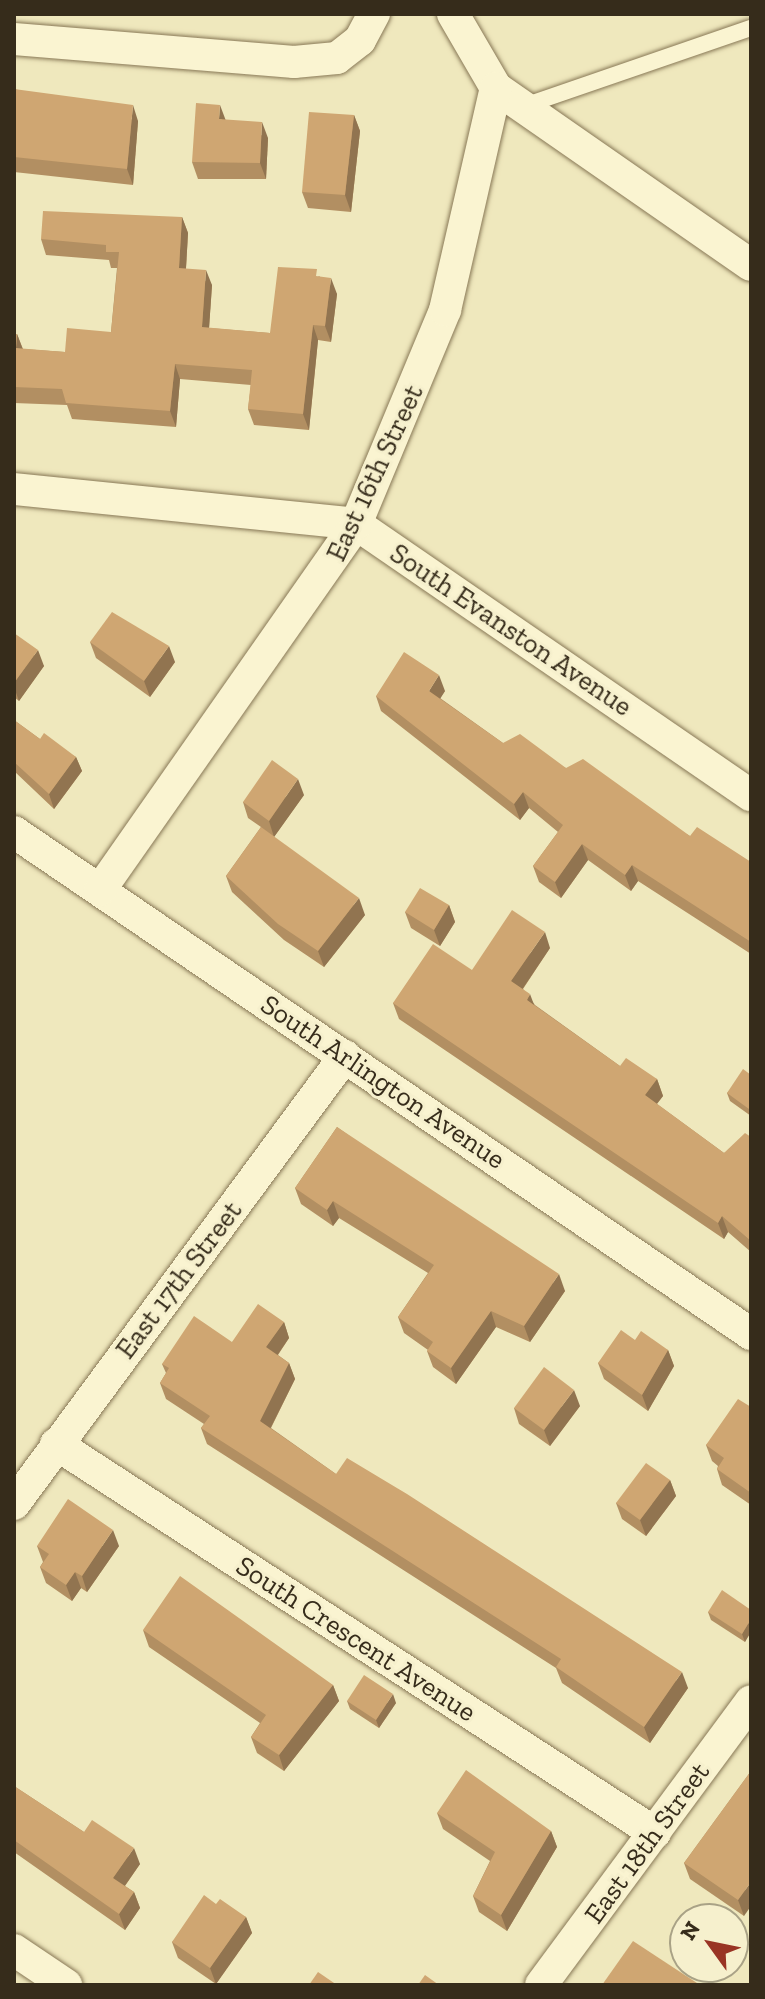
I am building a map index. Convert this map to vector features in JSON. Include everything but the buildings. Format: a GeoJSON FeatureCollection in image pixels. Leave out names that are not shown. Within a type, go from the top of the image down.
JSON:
{"type":"FeatureCollection","features":[{"type":"Feature","properties":{"kind":"street"},"geometry":{"type":"LineString","coordinates":[[14,39],[294,62],[337,58],[360,40],[374,14]]}},
{"type":"Feature","properties":{"kind":"street"},"geometry":{"type":"LineString","coordinates":[[453,14],[496,88],[751,265]]}},
{"type":"Feature","properties":{"kind":"street","name":"East 16th Street"},"geometry":{"type":"LineString","coordinates":[[100,890],[356,524],[445,310],[496,88]]}},
{"type":"Feature","properties":{"kind":"street","name":"South Evanston Avenue"},"geometry":{"type":"LineString","coordinates":[[14,489],[356,524],[751,795]]}},
{"type":"Feature","properties":{"kind":"street","name":"South Arlington Avenue"},"geometry":{"type":"LineString","coordinates":[[14,832],[751,1334]]}},
{"type":"Feature","properties":{"kind":"street","name":"East 17th Street"},"geometry":{"type":"LineString","coordinates":[[14,1504],[345,1056]]}},
{"type":"Feature","properties":{"kind":"street","name":"South Crescent Avenue"},"geometry":{"type":"LineString","coordinates":[[56,1444],[655,1833]]}},
{"type":"Feature","properties":{"kind":"street","name":"East 18th Street"},"geometry":{"type":"LineString","coordinates":[[541,1985],[750,1706]]}},
{"type":"Feature","properties":{"kind":"street"},"geometry":{"type":"LineString","coordinates":[[27,1967],[66,1985]]}},
{"type":"Feature","properties":{"kind":"lane"},"geometry":{"type":"LineString","coordinates":[[522,107],[751,28]]}}]}
